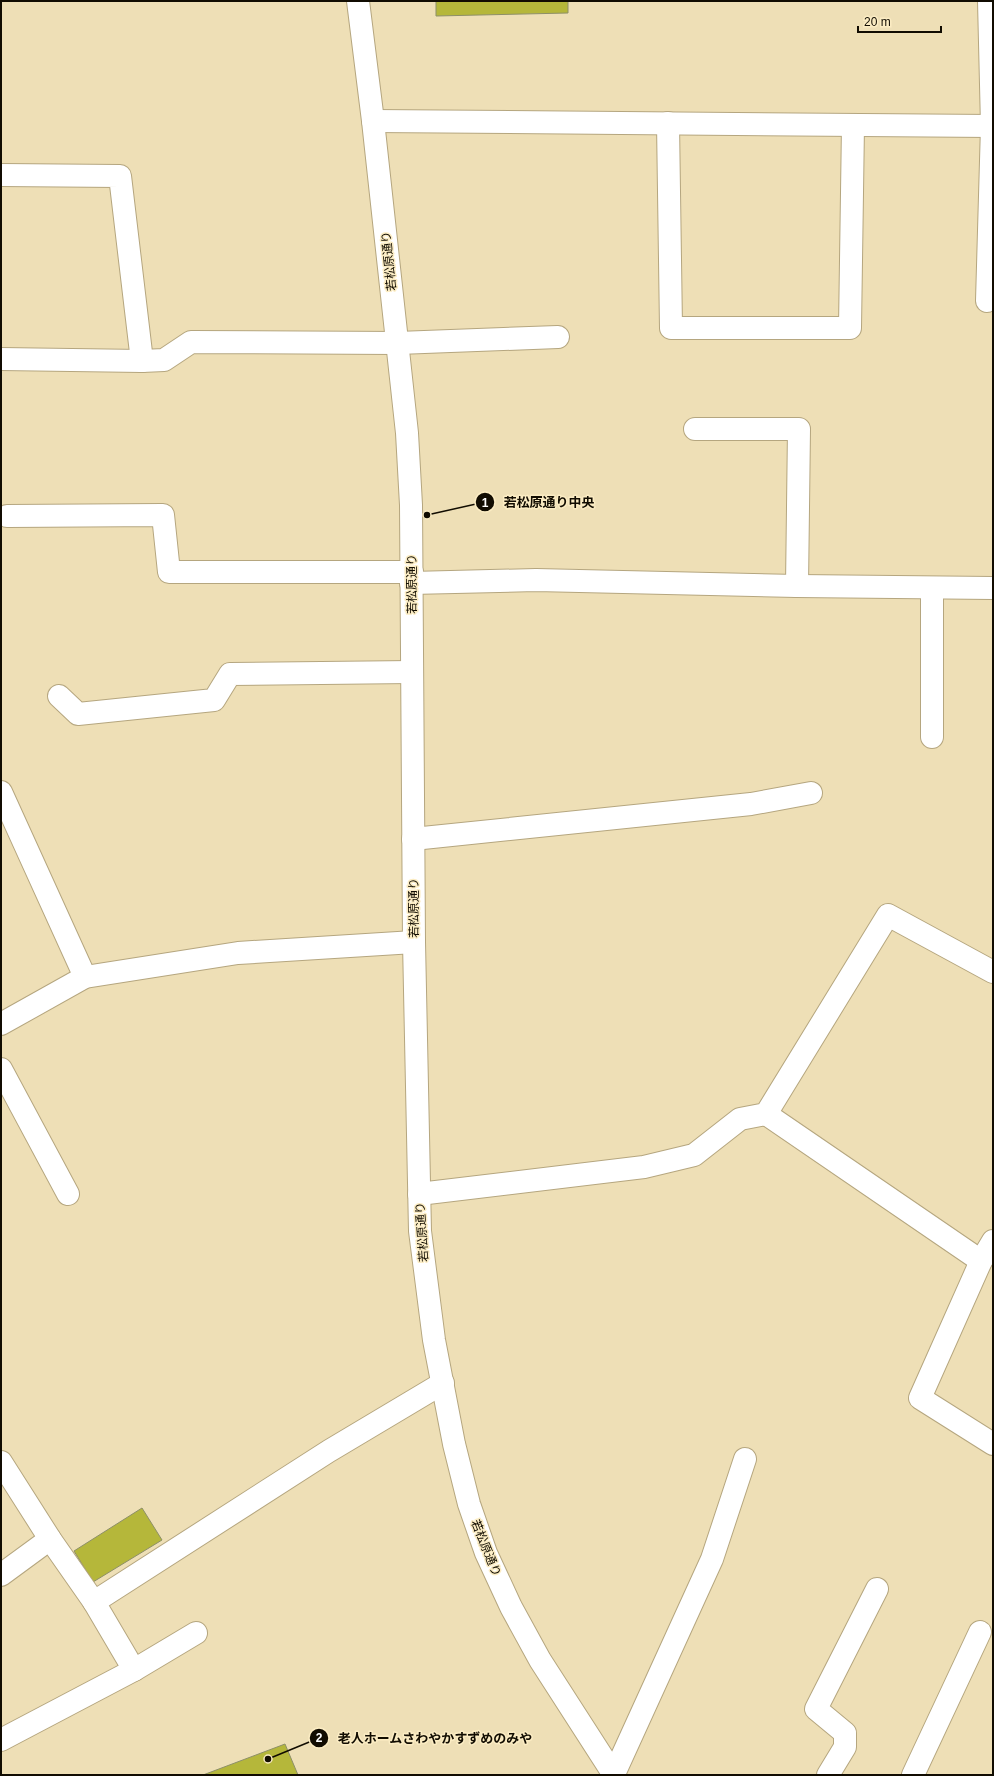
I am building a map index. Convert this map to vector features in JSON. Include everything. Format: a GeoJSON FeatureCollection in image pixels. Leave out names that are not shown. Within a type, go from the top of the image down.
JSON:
{"type":"FeatureCollection","features":[{"type":"Feature","properties":{"kind":"street","name":"若松原通り"},"geometry":{"type":"LineString","coordinates":[[358,1],[373,121],[407,433],[411,505],[414,942],[420,1232],[434,1340],[454,1444],[469,1504],[486,1553],[511,1607],[540,1660],[614,1775]]}},
{"type":"Feature","properties":{"kind":"street"},"geometry":{"type":"LineString","coordinates":[[987,301],[992,126],[989,1]]}},
{"type":"Feature","properties":{"kind":"street"},"geometry":{"type":"LineString","coordinates":[[373,121],[992,126]]}},
{"type":"Feature","properties":{"kind":"street"},"geometry":{"type":"LineString","coordinates":[[668,124],[670,328],[850,328],[853,125]]}},
{"type":"Feature","properties":{"kind":"street"},"geometry":{"type":"LineString","coordinates":[[1,175],[120,176],[142,362]]}},
{"type":"Feature","properties":{"kind":"street"},"geometry":{"type":"LineString","coordinates":[[1,359],[142,362],[164,360],[191,342],[398,343],[558,337]]}},
{"type":"Feature","properties":{"kind":"street"},"geometry":{"type":"LineString","coordinates":[[695,429],[799,429],[797,586]]}},
{"type":"Feature","properties":{"kind":"street"},"geometry":{"type":"LineString","coordinates":[[7,516],[163,515],[169,572],[797,586],[993,588]]}},
{"type":"Feature","properties":{"kind":"street"},"geometry":{"type":"LineString","coordinates":[[932,588],[932,737]]}},
{"type":"Feature","properties":{"kind":"street"},"geometry":{"type":"LineString","coordinates":[[59,696],[78,714],[214,700],[230,674],[412,672]]}},
{"type":"Feature","properties":{"kind":"street"},"geometry":{"type":"LineString","coordinates":[[1,792],[85,978]]}},
{"type":"Feature","properties":{"kind":"street"},"geometry":{"type":"LineString","coordinates":[[413,839],[751,804],[811,793]]}},
{"type":"Feature","properties":{"kind":"street"},"geometry":{"type":"LineString","coordinates":[[766,1114],[888,915],[993,972]]}},
{"type":"Feature","properties":{"kind":"street"},"geometry":{"type":"LineString","coordinates":[[2,1020],[85,978],[238,953],[414,942]]}},
{"type":"Feature","properties":{"kind":"street"},"geometry":{"type":"LineString","coordinates":[[1,1069],[68,1194]]}},
{"type":"Feature","properties":{"kind":"street"},"geometry":{"type":"LineString","coordinates":[[420,1194],[644,1167],[694,1155],[740,1119],[766,1114],[981,1261]]}},
{"type":"Feature","properties":{"kind":"street"},"geometry":{"type":"LineString","coordinates":[[993,1241],[981,1261],[920,1398],[993,1444]]}},
{"type":"Feature","properties":{"kind":"street"},"geometry":{"type":"LineString","coordinates":[[94,1602],[329,1451],[442,1383]]}},
{"type":"Feature","properties":{"kind":"street"},"geometry":{"type":"LineString","coordinates":[[614,1775],[712,1559],[745,1459]]}},
{"type":"Feature","properties":{"kind":"street"},"geometry":{"type":"LineString","coordinates":[[1,1462],[50,1539],[94,1602],[134,1670]]}},
{"type":"Feature","properties":{"kind":"street"},"geometry":{"type":"LineString","coordinates":[[1,1575],[50,1539]]}},
{"type":"Feature","properties":{"kind":"street"},"geometry":{"type":"LineString","coordinates":[[828,1775],[845,1748],[845,1733],[816,1709],[877,1589]]}},
{"type":"Feature","properties":{"kind":"street"},"geometry":{"type":"LineString","coordinates":[[913,1775],[980,1632]]}},
{"type":"Feature","properties":{"kind":"street"},"geometry":{"type":"LineString","coordinates":[[1,1740],[134,1670],[196,1633]]}},
{"type":"Feature","properties":{"kind":"building"},"geometry":{"type":"Polygon","coordinates":[[[436,1],[568,1],[568,13],[436,16],[436,1]]]}},
{"type":"Feature","properties":{"kind":"building"},"geometry":{"type":"Polygon","coordinates":[[[142,1508],[162,1540],[93,1582],[74,1551],[142,1508]]]}},
{"type":"Feature","properties":{"kind":"building"},"geometry":{"type":"Polygon","coordinates":[[[285,1744],[298,1775],[203,1775],[285,1744]]]}},
{"type":"Feature","properties":{"kind":"place","name":"若松原通り中央"},"geometry":{"type":"Point","coordinates":[427,515]}},
{"type":"Feature","properties":{"kind":"place","name":"老人ホームさわやかすずめのみや"},"geometry":{"type":"Point","coordinates":[268,1759]}}]}
